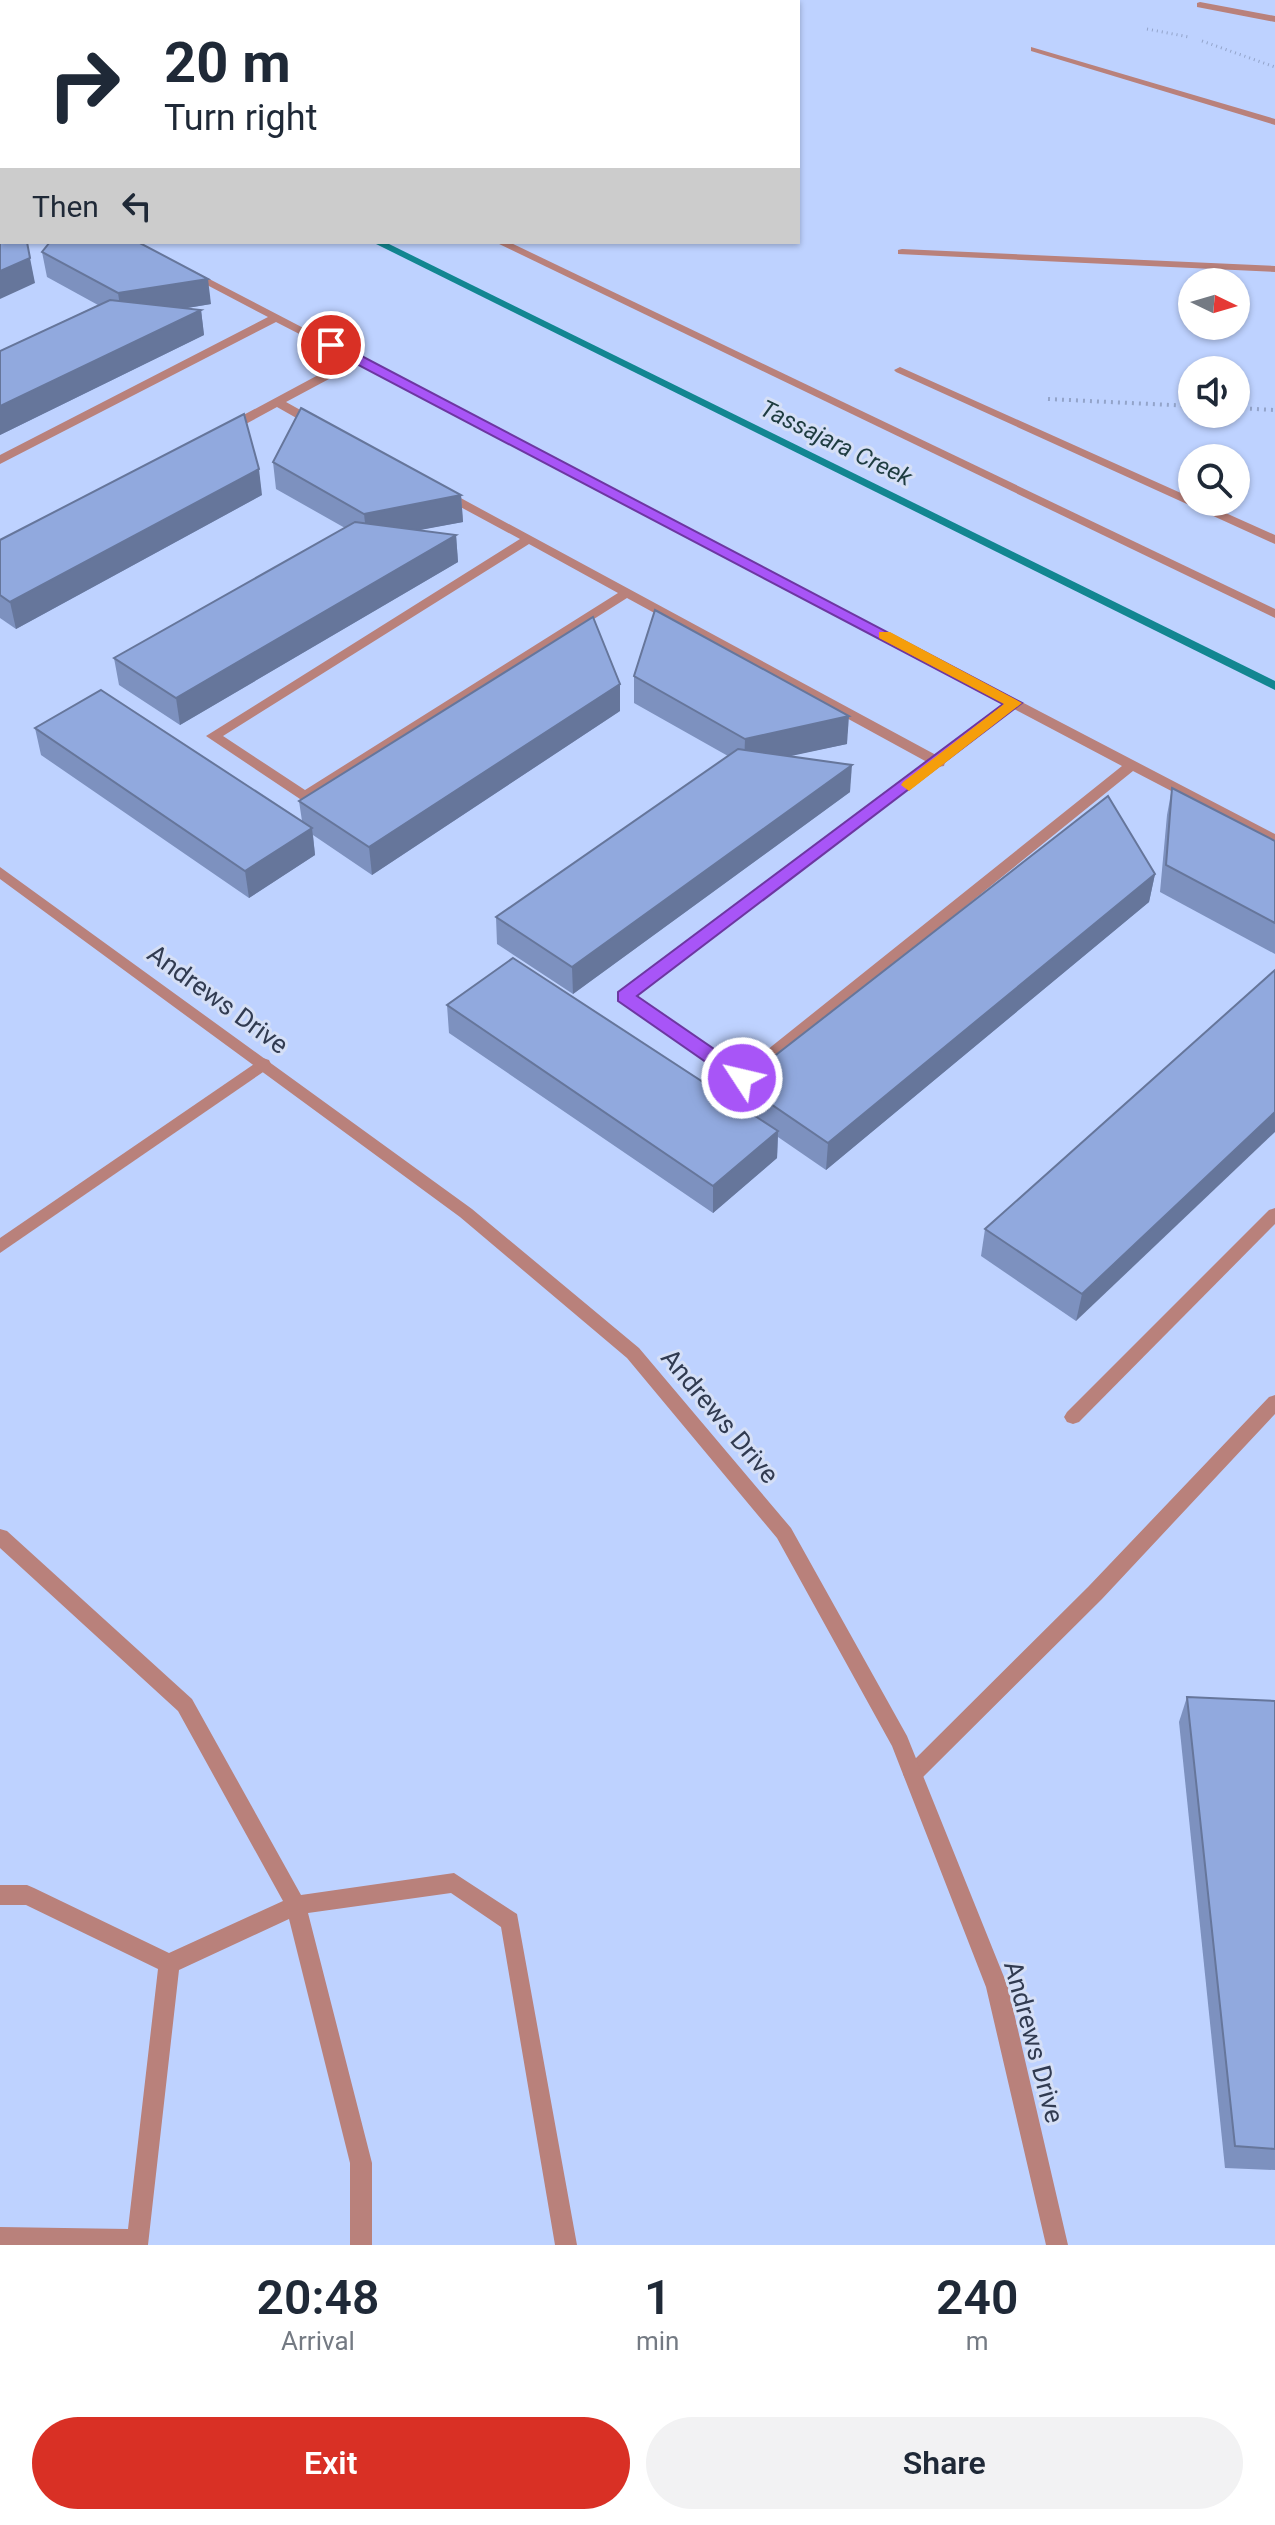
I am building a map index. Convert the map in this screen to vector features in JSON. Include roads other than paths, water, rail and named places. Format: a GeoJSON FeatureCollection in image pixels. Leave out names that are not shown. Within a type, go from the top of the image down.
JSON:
{"type":"FeatureCollection","features":[{"type":"Feature","properties":{"kind":"street"},"geometry":{"type":"LineString","coordinates":[[1200,5],[1275,19]]}},
{"type":"Feature","properties":{"kind":"street"},"geometry":{"type":"LineString","coordinates":[[1034,49],[1275,122]]}},
{"type":"Feature","properties":{"kind":"street"},"geometry":{"type":"LineString","coordinates":[[504,244],[1275,614]]}},
{"type":"Feature","properties":{"kind":"street"},"geometry":{"type":"LineString","coordinates":[[902,252],[1275,269]]}},
{"type":"Feature","properties":{"kind":"street"},"geometry":{"type":"LineString","coordinates":[[173,263],[1275,840]]}},
{"type":"Feature","properties":{"kind":"street"},"geometry":{"type":"LineString","coordinates":[[0,460],[277,317]]}},
{"type":"Feature","properties":{"kind":"street"},"geometry":{"type":"LineString","coordinates":[[208,440],[358,359]]}},
{"type":"Feature","properties":{"kind":"street"},"geometry":{"type":"LineString","coordinates":[[900,370],[1275,540]]}},
{"type":"Feature","properties":{"kind":"street"},"geometry":{"type":"LineString","coordinates":[[277,402],[333,433]]}},
{"type":"Feature","properties":{"kind":"street"},"geometry":{"type":"LineString","coordinates":[[431,486],[939,763]]}},
{"type":"Feature","properties":{"kind":"street"},"geometry":{"type":"LineString","coordinates":[[529,539],[213,736],[305,796],[627,593]]}},
{"type":"Feature","properties":{"kind":"street"},"geometry":{"type":"LineString","coordinates":[[1014,703],[939,763],[625,997],[742,1078],[1132,765]]}},
{"type":"Feature","properties":{"kind":"street","name":"Andrews Drive"},"geometry":{"type":"LineString","coordinates":[[0,872],[466,1213],[633,1353],[784,1533],[900,1742],[997,1987],[1057,2245]]}},
{"type":"Feature","properties":{"kind":"street"},"geometry":{"type":"LineString","coordinates":[[0,1247],[263,1064]]}},
{"type":"Feature","properties":{"kind":"street"},"geometry":{"type":"LineString","coordinates":[[1073,1417],[1275,1214]]}},
{"type":"Feature","properties":{"kind":"street"},"geometry":{"type":"LineString","coordinates":[[913,1774],[1095,1593],[1275,1402]]}},
{"type":"Feature","properties":{"kind":"street"},"geometry":{"type":"LineString","coordinates":[[0,1537],[185,1705],[296,1905],[361,2163],[361,2245]]}},
{"type":"Feature","properties":{"kind":"street"},"geometry":{"type":"LineString","coordinates":[[169,1964],[296,1905],[454,1883],[510,1921],[566,2245]]}},
{"type":"Feature","properties":{"kind":"street"},"geometry":{"type":"LineString","coordinates":[[0,1895],[27,1895],[169,1964]]}},
{"type":"Feature","properties":{"kind":"street"},"geometry":{"type":"LineString","coordinates":[[0,2238],[137,2243],[169,1964]]}},
{"type":"Feature","properties":{"kind":"waterway","name":"Tassajara Creek"},"geometry":{"type":"LineString","coordinates":[[381,244],[1275,686]]}}]}
